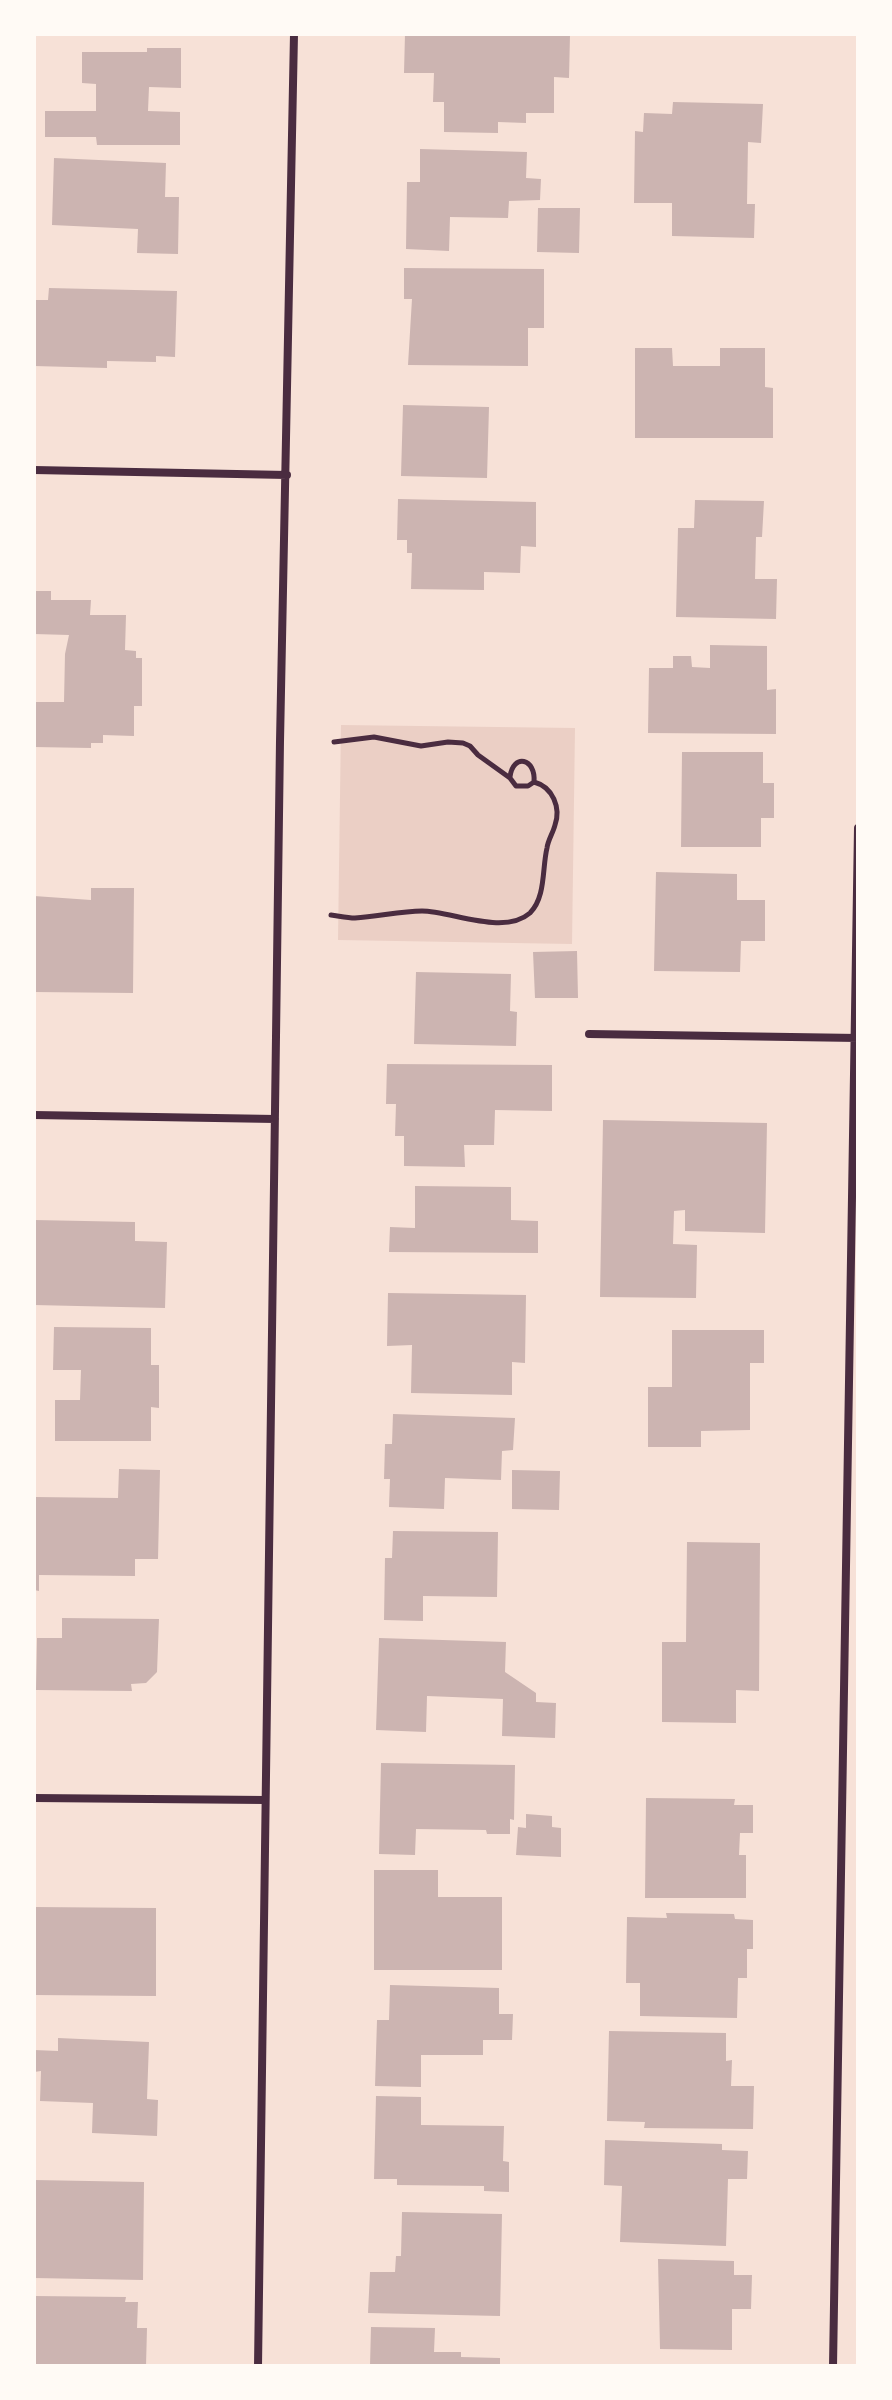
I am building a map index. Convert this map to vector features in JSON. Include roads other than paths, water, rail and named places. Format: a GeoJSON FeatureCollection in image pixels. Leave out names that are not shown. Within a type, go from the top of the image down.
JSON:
{"type":"FeatureCollection","features":[{"type":"Feature","properties":{"kind":"street"},"geometry":{"type":"LineString","coordinates":[[258,2366],[294,34]]}},
{"type":"Feature","properties":{"kind":"street"},"geometry":{"type":"LineString","coordinates":[[34,470],[287,475]]}},
{"type":"Feature","properties":{"kind":"street"},"geometry":{"type":"LineString","coordinates":[[833,2366],[857,1038],[858,828]]}},
{"type":"Feature","properties":{"kind":"street"},"geometry":{"type":"LineString","coordinates":[[589,1034],[857,1038]]}},
{"type":"Feature","properties":{"kind":"street"},"geometry":{"type":"LineString","coordinates":[[34,1115],[275,1119]]}},
{"type":"Feature","properties":{"kind":"street"},"geometry":{"type":"LineString","coordinates":[[34,1798],[265,1800]]}}]}
